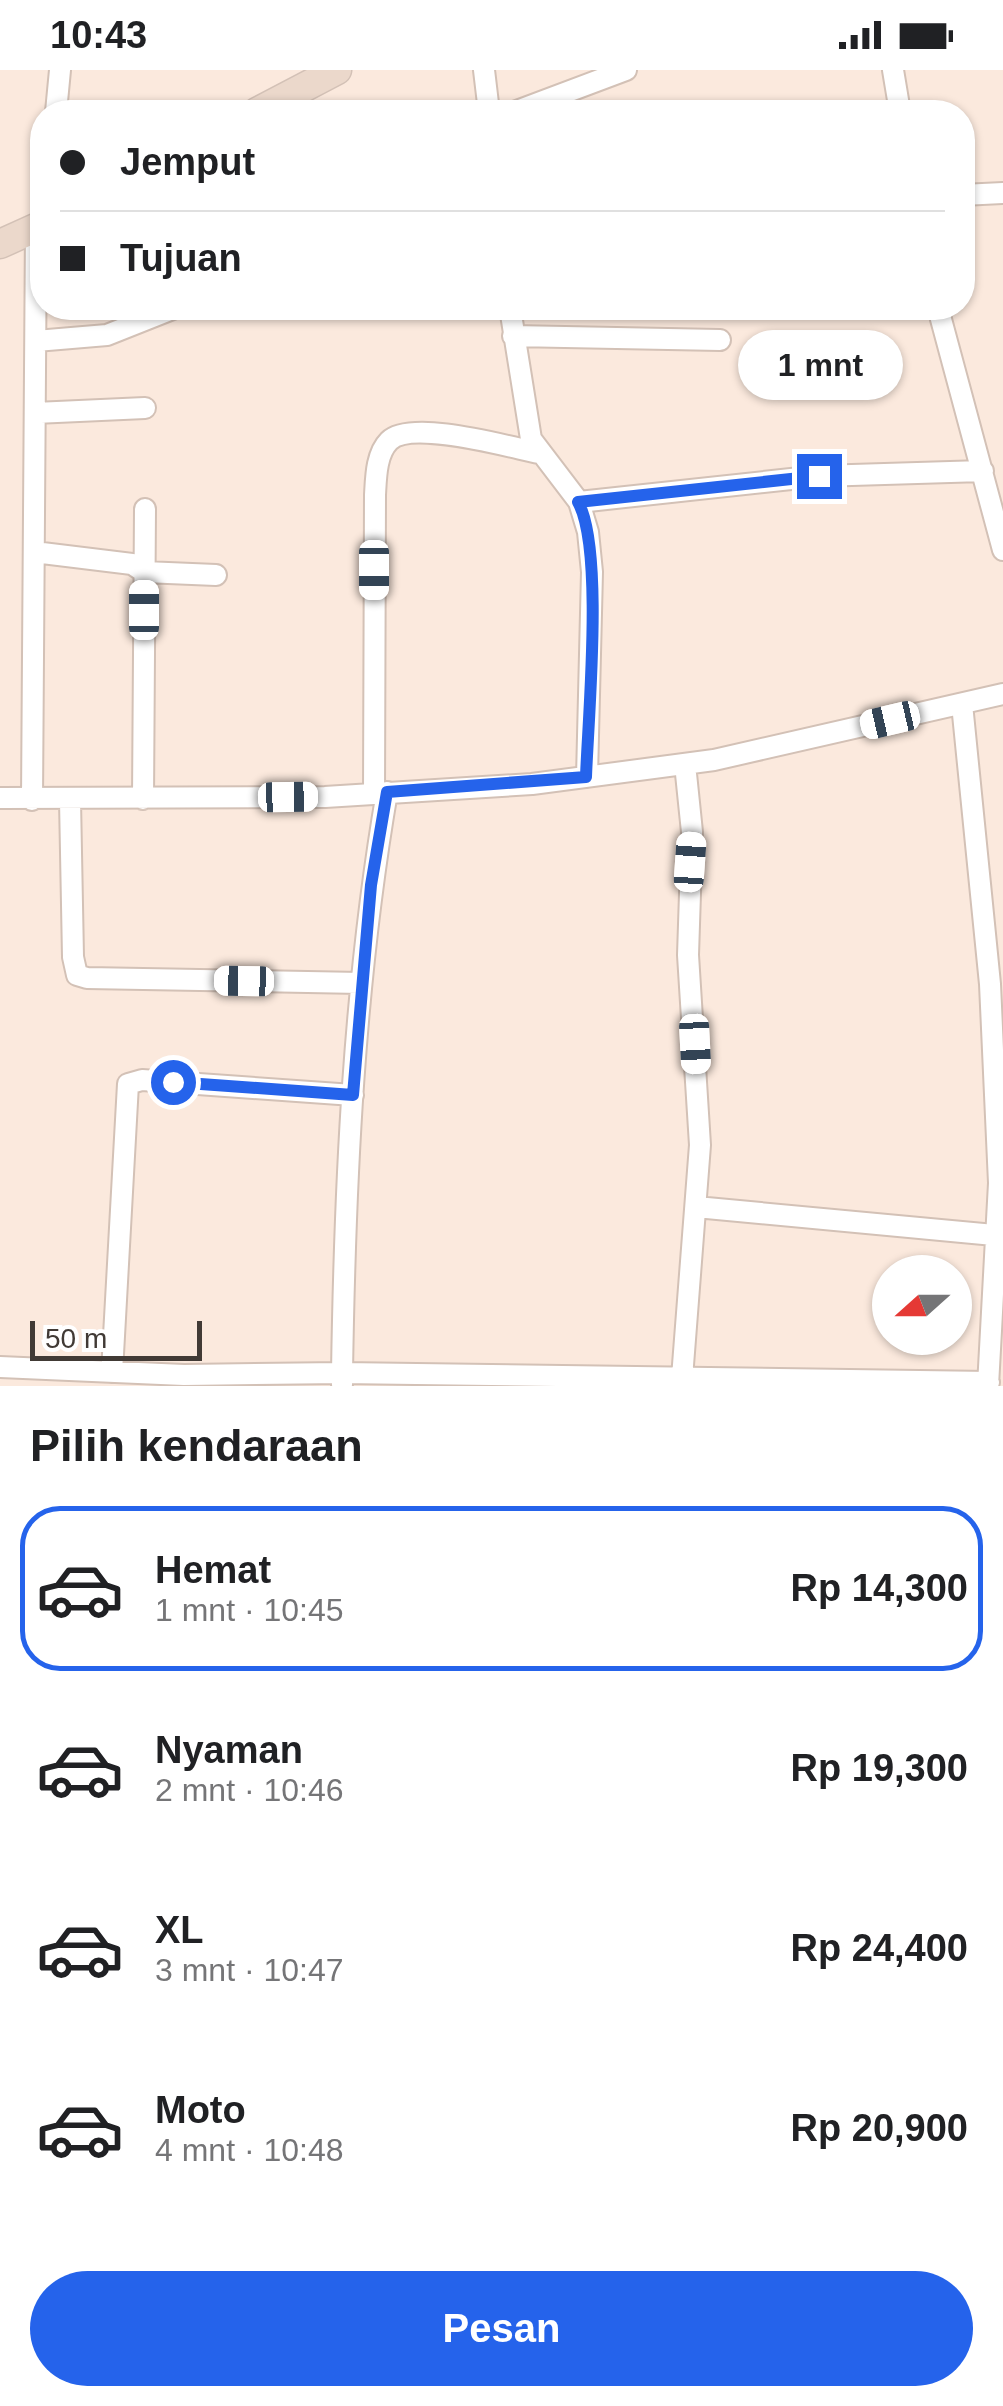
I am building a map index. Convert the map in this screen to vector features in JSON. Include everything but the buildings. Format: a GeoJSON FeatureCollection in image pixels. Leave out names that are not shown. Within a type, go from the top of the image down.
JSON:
{"type":"FeatureCollection","features":[{"type":"Feature","properties":{"kind":"main road"},"geometry":{"type":"LineString","coordinates":[[280,100],[337,70]]}},
{"type":"Feature","properties":{"kind":"main road"},"geometry":{"type":"LineString","coordinates":[[0,244],[30,230]]}},
{"type":"Feature","properties":{"kind":"street"},"geometry":{"type":"LineString","coordinates":[[57,100],[60,70]]}},
{"type":"Feature","properties":{"kind":"street"},"geometry":{"type":"LineString","coordinates":[[484,70],[488,100]]}},
{"type":"Feature","properties":{"kind":"street"},"geometry":{"type":"LineString","coordinates":[[546,100],[626,70]]}},
{"type":"Feature","properties":{"kind":"street"},"geometry":{"type":"LineString","coordinates":[[893,70],[898,100]]}},
{"type":"Feature","properties":{"kind":"street"},"geometry":{"type":"LineString","coordinates":[[975,194],[1003,193]]}},
{"type":"Feature","properties":{"kind":"street"},"geometry":{"type":"LineString","coordinates":[[32,800],[37,320]]}},
{"type":"Feature","properties":{"kind":"street"},"geometry":{"type":"LineString","coordinates":[[36,341],[107,335],[145,320]]}},
{"type":"Feature","properties":{"kind":"street"},"geometry":{"type":"LineString","coordinates":[[511,320],[527,426],[539,453],[578,502],[588,532],[592,572],[586,777]]}},
{"type":"Feature","properties":{"kind":"street"},"geometry":{"type":"LineString","coordinates":[[941,320],[1003,550]]}},
{"type":"Feature","properties":{"kind":"street"},"geometry":{"type":"LineString","coordinates":[[513,336],[720,340]]}},
{"type":"Feature","properties":{"kind":"street"},"geometry":{"type":"LineString","coordinates":[[35,413],[145,408]]}},
{"type":"Feature","properties":{"kind":"street"},"geometry":{"type":"LineString","coordinates":[[342,1379],[344,1210],[380,793],[374,495],[384,449],[394,438],[416,432],[539,453]]}},
{"type":"Feature","properties":{"kind":"street"},"geometry":{"type":"LineString","coordinates":[[578,502],[819,476],[983,470]]}},
{"type":"Feature","properties":{"kind":"street"},"geometry":{"type":"LineString","coordinates":[[143,800],[145,509]]}},
{"type":"Feature","properties":{"kind":"street"},"geometry":{"type":"LineString","coordinates":[[34,552],[132,564],[144,572],[216,575]]}},
{"type":"Feature","properties":{"kind":"street"},"geometry":{"type":"LineString","coordinates":[[0,798],[143,800],[380,793],[586,777],[686,764],[1003,694]]}},
{"type":"Feature","properties":{"kind":"street"},"geometry":{"type":"LineString","coordinates":[[0,1366],[342,1379],[682,1378],[988,1384],[994,1235],[1001,1182],[990,984],[962,704]]}},
{"type":"Feature","properties":{"kind":"street"},"geometry":{"type":"LineString","coordinates":[[682,1378],[700,1145],[688,955],[692,832],[686,764]]}},
{"type":"Feature","properties":{"kind":"street"},"geometry":{"type":"LineString","coordinates":[[70,800],[73,957],[77,974],[87,978],[362,983]]}},
{"type":"Feature","properties":{"kind":"street"},"geometry":{"type":"LineString","coordinates":[[112,1372],[128,1084],[142,1080],[353,1095]]}},
{"type":"Feature","properties":{"kind":"street"},"geometry":{"type":"LineString","coordinates":[[696,1207],[994,1235]]}},
{"type":"Feature","properties":{"kind":"route"},"geometry":{"type":"LineString","coordinates":[[173,1082],[353,1095],[371,885],[387,792],[586,777],[592,572],[588,532],[578,502],[819,476]]}}]}
